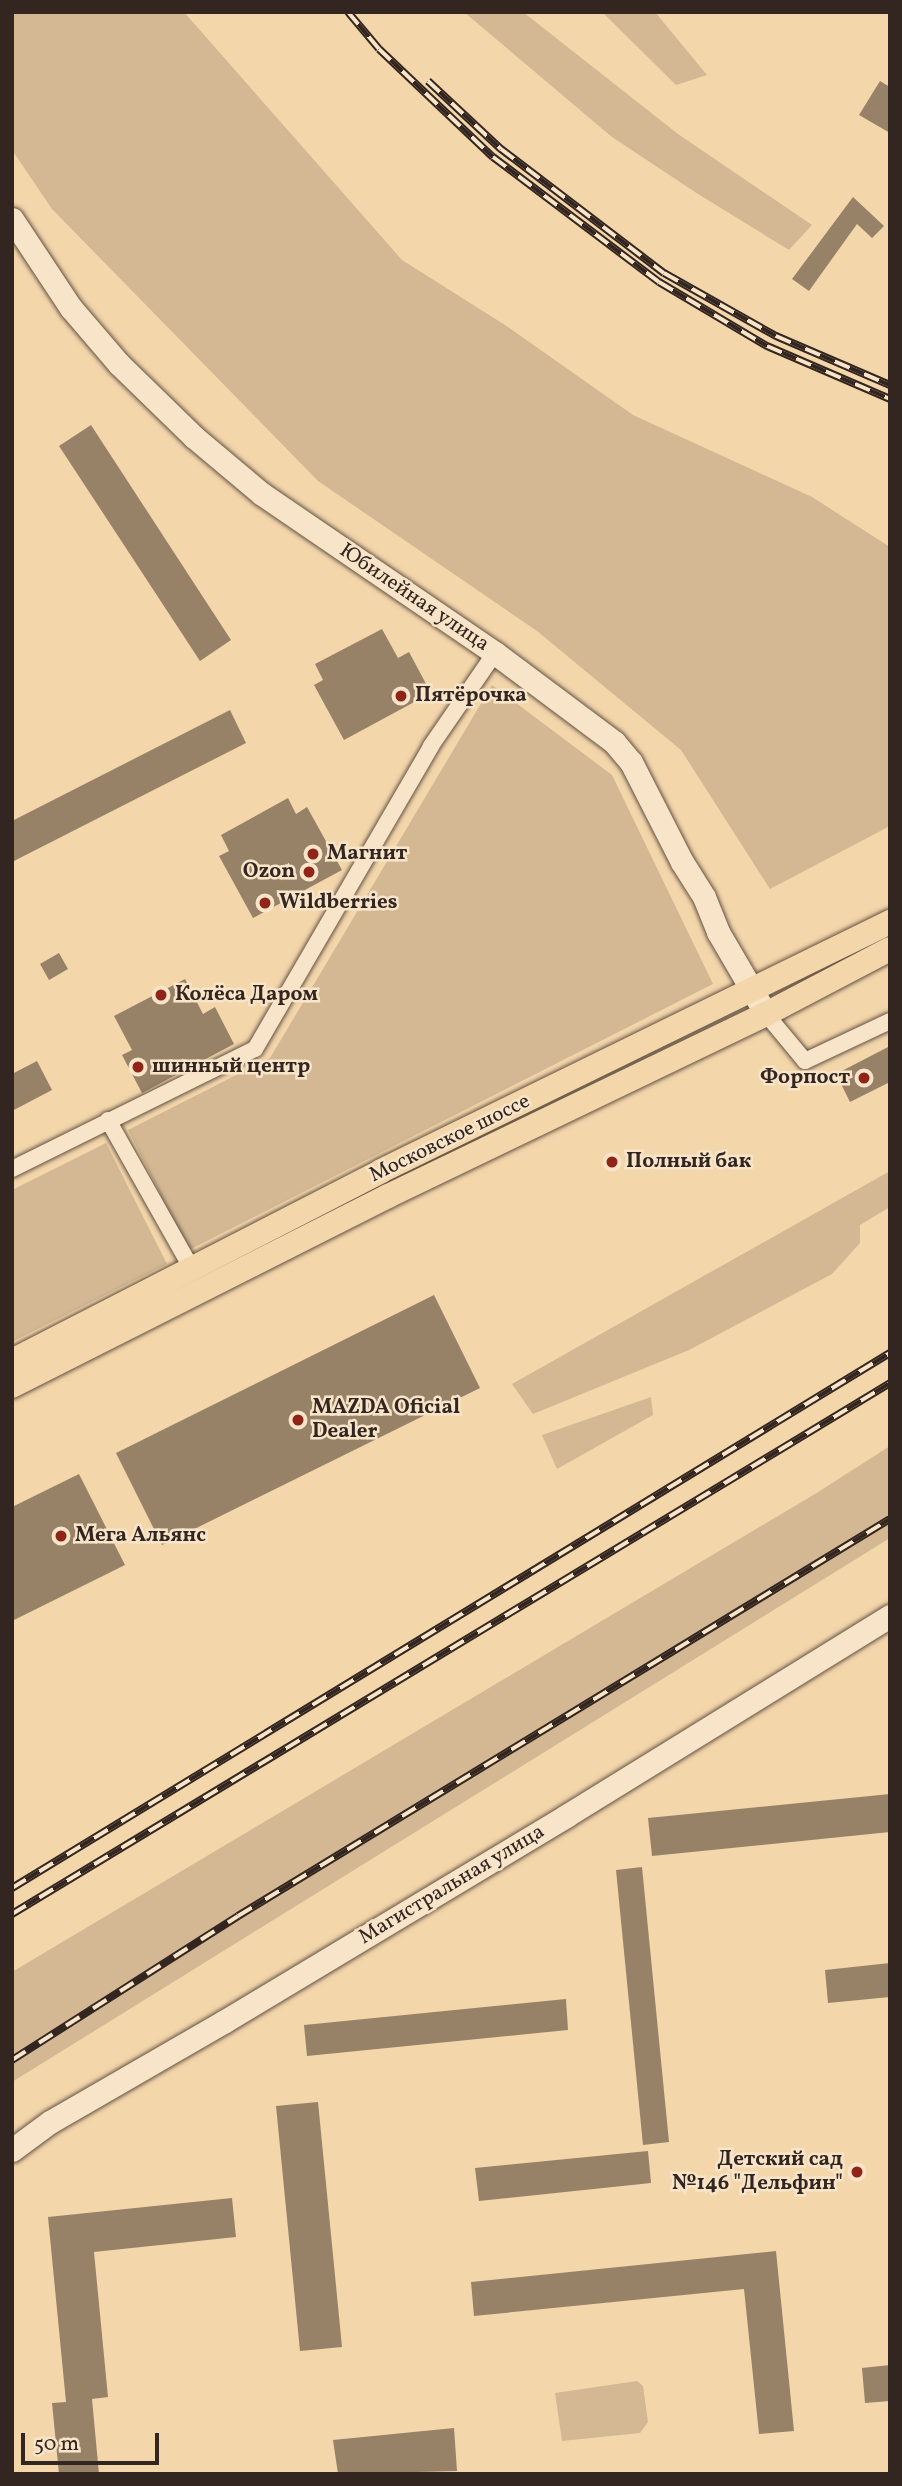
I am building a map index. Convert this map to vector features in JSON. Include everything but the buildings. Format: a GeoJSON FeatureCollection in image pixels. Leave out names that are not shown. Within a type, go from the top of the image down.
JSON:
{"type":"FeatureCollection","features":[{"type":"Feature","properties":{"kind":"main road","name":"Московское шоссе"},"geometry":{"type":"LineString","coordinates":[[12,1361],[382,1171],[890,922]]}},
{"type":"Feature","properties":{"kind":"main road","name":"Московское шоссе"},"geometry":{"type":"LineString","coordinates":[[12,1386],[388,1196],[766,1014],[890,949]]}},
{"type":"Feature","properties":{"kind":"street","name":"Юбилейная улица"},"geometry":{"type":"LineString","coordinates":[[12,219],[71,308],[119,364],[194,437],[262,494],[495,653],[614,742],[631,762],[670,840],[704,897],[718,932],[766,1014]]}},
{"type":"Feature","properties":{"kind":"street"},"geometry":{"type":"LineString","coordinates":[[12,1169],[255,1049],[431,746],[495,653]]}},
{"type":"Feature","properties":{"kind":"street"},"geometry":{"type":"LineString","coordinates":[[766,1014],[805,1061],[890,1021]]}},
{"type":"Feature","properties":{"kind":"street"},"geometry":{"type":"LineString","coordinates":[[108,1120],[192,1269]]}},
{"type":"Feature","properties":{"kind":"street","name":"Магистральная улица"},"geometry":{"type":"LineString","coordinates":[[12,2150],[50,2122],[566,1816],[890,1616]]}},
{"type":"Feature","properties":{"kind":"shaded area"},"geometry":{"type":"Polygon","coordinates":[[[12,12],[184,12],[402,260],[505,325],[633,415],[812,497],[890,547],[890,826],[770,889],[681,750],[537,631],[318,481],[52,209],[12,150],[12,12]]]}},
{"type":"Feature","properties":{"kind":"shaded area"},"geometry":{"type":"Polygon","coordinates":[[[464,12],[523,12],[678,134],[812,225],[789,250],[612,137],[464,12]]]}},
{"type":"Feature","properties":{"kind":"shaded area"},"geometry":{"type":"Polygon","coordinates":[[[602,12],[655,12],[707,75],[676,85],[602,12]]]}},
{"type":"Feature","properties":{"kind":"shaded area"},"geometry":{"type":"Polygon","coordinates":[[[492,685],[612,775],[713,984],[189,1250],[128,1130],[270,1058],[492,685]]]}},
{"type":"Feature","properties":{"kind":"shaded area"},"geometry":{"type":"Polygon","coordinates":[[[106,1143],[167,1264],[12,1342],[12,1190],[106,1143]]]}},
{"type":"Feature","properties":{"kind":"shaded area"},"geometry":{"type":"Polygon","coordinates":[[[890,1171],[890,1207],[860,1225],[860,1243],[832,1274],[689,1350],[533,1414],[512,1384],[890,1171]]]}},
{"type":"Feature","properties":{"kind":"shaded area"},"geometry":{"type":"Polygon","coordinates":[[[651,1397],[653,1415],[557,1469],[542,1435],[651,1397]]]}},
{"type":"Feature","properties":{"kind":"shaded area"},"geometry":{"type":"Polygon","coordinates":[[[890,1446],[890,1538],[12,2082],[12,1972],[815,1494],[890,1446]]]}},
{"type":"Feature","properties":{"kind":"shaded area"},"geometry":{"type":"Polygon","coordinates":[[[637,2381],[643,2386],[648,2422],[640,2433],[562,2441],[555,2393],[637,2381]]]}},
{"type":"Feature","properties":{"kind":"railway"},"geometry":{"type":"LineString","coordinates":[[348,12],[379,49],[493,157],[659,282],[767,346],[890,399]]}},
{"type":"Feature","properties":{"kind":"railway"},"geometry":{"type":"LineString","coordinates":[[428,81],[501,149],[664,273],[776,336],[890,385]]}},
{"type":"Feature","properties":{"kind":"railway"},"geometry":{"type":"LineString","coordinates":[[12,1888],[890,1353]]}},
{"type":"Feature","properties":{"kind":"railway"},"geometry":{"type":"LineString","coordinates":[[12,1914],[890,1383]]}},
{"type":"Feature","properties":{"kind":"railway"},"geometry":{"type":"LineString","coordinates":[[12,2060],[238,1916],[890,1519]]}},
{"type":"Feature","properties":{"kind":"place","name":"Пятёрочка"},"geometry":{"type":"Point","coordinates":[401,696]}},
{"type":"Feature","properties":{"kind":"place","name":"Магнит"},"geometry":{"type":"Point","coordinates":[313,854]}},
{"type":"Feature","properties":{"kind":"place","name":"Ozon"},"geometry":{"type":"Point","coordinates":[309,872]}},
{"type":"Feature","properties":{"kind":"place","name":"Wildberries"},"geometry":{"type":"Point","coordinates":[265,903]}},
{"type":"Feature","properties":{"kind":"place","name":"Колёса Даром"},"geometry":{"type":"Point","coordinates":[161,995]}},
{"type":"Feature","properties":{"kind":"place","name":"шинный центр"},"geometry":{"type":"Point","coordinates":[138,1067]}},
{"type":"Feature","properties":{"kind":"place","name":"Форпост"},"geometry":{"type":"Point","coordinates":[864,1078]}},
{"type":"Feature","properties":{"kind":"place","name":"Полный бак"},"geometry":{"type":"Point","coordinates":[612,1162]}},
{"type":"Feature","properties":{"kind":"place","name":"MAZDA Oficial Dealer"},"geometry":{"type":"Point","coordinates":[298,1420]}},
{"type":"Feature","properties":{"kind":"place","name":"Мега Альянс"},"geometry":{"type":"Point","coordinates":[61,1536]}},
{"type":"Feature","properties":{"kind":"place","name":"Детский сад №146 \"Дельфин\""},"geometry":{"type":"Point","coordinates":[857,2172]}}]}
